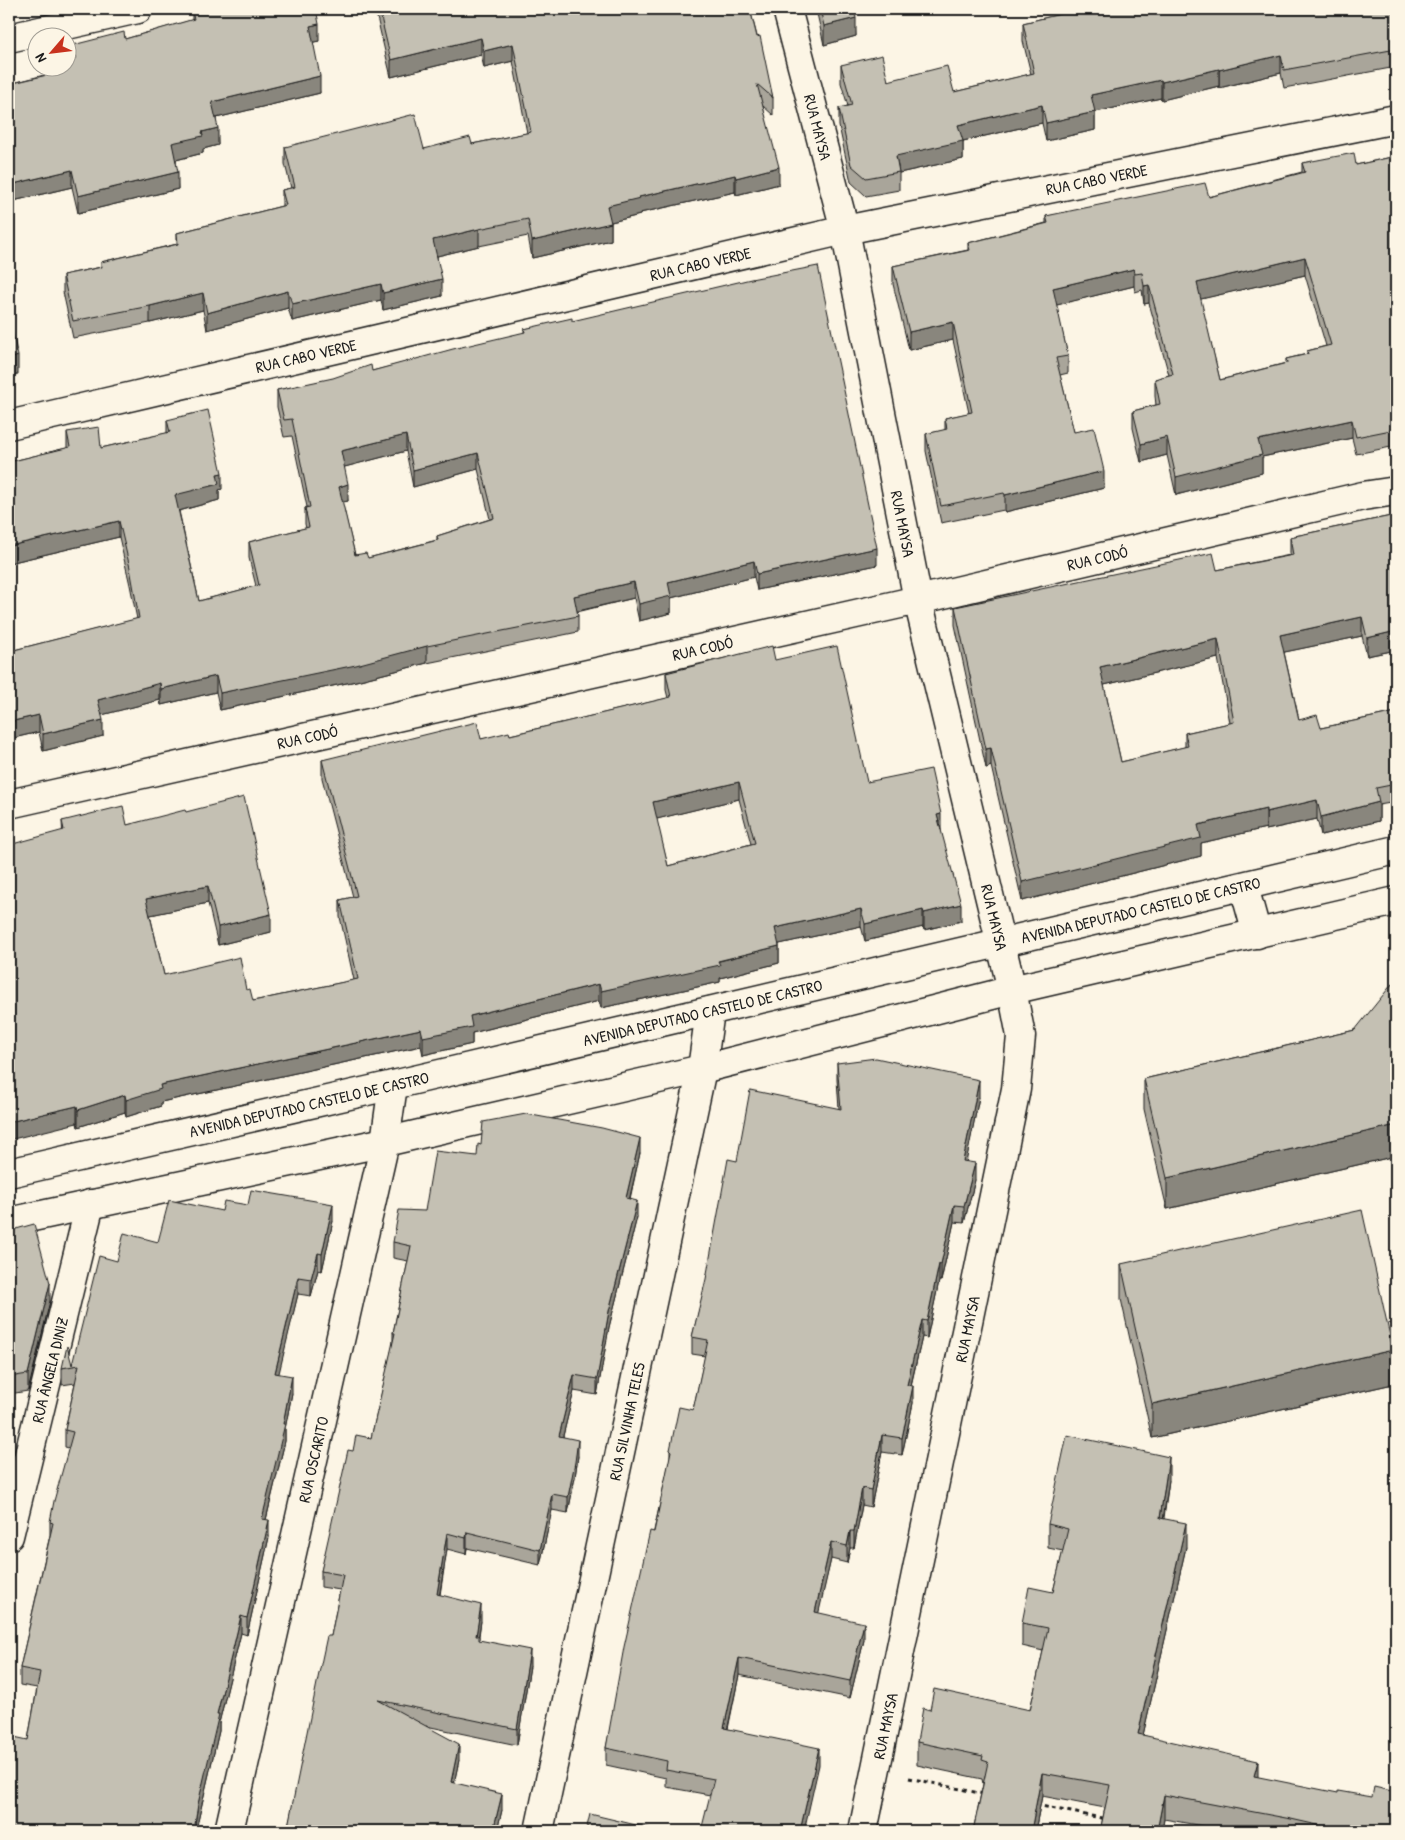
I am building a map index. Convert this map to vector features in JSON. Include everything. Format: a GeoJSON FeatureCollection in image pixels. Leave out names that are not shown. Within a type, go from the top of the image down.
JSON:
{"type":"FeatureCollection","features":[{"type":"Feature","properties":{"kind":"street"},"geometry":{"type":"LineString","coordinates":[[9,38],[138,9]]}},
{"type":"Feature","properties":{"kind":"street","name":"RUA MAYSA"},"geometry":{"type":"LineString","coordinates":[[787,9],[845,230],[918,600],[1002,943],[1021,1036],[1016,1089],[864,1831]]}},
{"type":"Feature","properties":{"kind":"street","name":"RUA CABO VERDE"},"geometry":{"type":"LineString","coordinates":[[9,425],[845,230],[1396,119]]}},
{"type":"Feature","properties":{"kind":"street","name":"RUA CODÓ"},"geometry":{"type":"LineString","coordinates":[[9,804],[918,600],[1363,496],[1396,491]]}},
{"type":"Feature","properties":{"kind":"street","name":"AVENIDA DEPUTADO CASTELO DE CASTRO"},"geometry":{"type":"LineString","coordinates":[[9,1173],[1244,887],[1396,850]]}},
{"type":"Feature","properties":{"kind":"street"},"geometry":{"type":"LineString","coordinates":[[1244,887],[1257,934]]}},
{"type":"Feature","properties":{"kind":"street"},"geometry":{"type":"LineString","coordinates":[[9,1222],[385,1142],[702,1069],[1012,990],[1396,901]]}},
{"type":"Feature","properties":{"kind":"street","name":"RUA SILVINHA TELES"},"geometry":{"type":"LineString","coordinates":[[539,1831],[702,1069],[710,1011]]}},
{"type":"Feature","properties":{"kind":"street","name":"RUA OSCARITO"},"geometry":{"type":"LineString","coordinates":[[229,1831],[385,1142],[393,1085]]}},
{"type":"Feature","properties":{"kind":"street","name":"RUA ÂNGELA DINIZ"},"geometry":{"type":"LineString","coordinates":[[9,1536],[90,1204]]}},
{"type":"Feature","properties":{"kind":"path"},"geometry":{"type":"LineString","coordinates":[[876,1771],[991,1795]]}},
{"type":"Feature","properties":{"kind":"path"},"geometry":{"type":"LineString","coordinates":[[1029,1803],[1115,1821]]}},
{"type":"Feature","properties":{"kind":"building"},"geometry":{"type":"Polygon","coordinates":[[[204,9],[316,9],[319,24],[310,26],[320,76],[212,102],[218,128],[202,132],[203,136],[172,143],[178,172],[78,196],[72,170],[9,185],[9,84],[34,78],[78,78],[78,44],[124,32],[125,39],[194,19],[192,12],[204,9]]]}},
{"type":"Feature","properties":{"kind":"building"},"geometry":{"type":"Polygon","coordinates":[[[379,9],[750,9],[757,37],[760,36],[773,98],[757,84],[779,167],[736,178],[735,175],[607,206],[611,223],[532,241],[528,219],[433,240],[442,279],[383,293],[381,284],[292,304],[288,291],[207,313],[203,293],[150,306],[73,321],[63,275],[102,267],[101,262],[178,244],[177,233],[286,205],[282,190],[295,187],[285,147],[415,114],[424,149],[470,137],[472,144],[531,132],[513,44],[484,51],[481,38],[391,60],[379,9]]]}},
{"type":"Feature","properties":{"kind":"building"},"geometry":{"type":"Polygon","coordinates":[[[820,9],[854,9],[856,18],[824,26],[820,9]]]}},
{"type":"Feature","properties":{"kind":"building"},"geometry":{"type":"Polygon","coordinates":[[[1072,9],[1396,9],[1396,49],[1284,70],[1281,55],[1162,82],[1161,80],[1091,95],[1095,112],[1046,123],[1042,105],[958,125],[963,141],[896,156],[899,172],[866,178],[851,165],[839,108],[852,105],[841,65],[882,55],[888,81],[947,66],[954,92],[1034,73],[1023,23],[1073,11],[1072,9]]]}},
{"type":"Feature","properties":{"kind":"building"},"geometry":{"type":"Polygon","coordinates":[[[1354,153],[1356,165],[1396,156],[1396,429],[1356,437],[1352,420],[1258,440],[1262,455],[1176,477],[1167,437],[1141,444],[1133,411],[1160,404],[1155,379],[1173,374],[1149,285],[1144,286],[1142,273],[1135,274],[1134,269],[1053,288],[1068,356],[1056,358],[1074,432],[1094,428],[1104,471],[1005,495],[1004,493],[941,506],[926,434],[947,429],[945,418],[972,412],[953,322],[909,332],[893,266],[970,250],[968,243],[1048,223],[1046,216],[1205,183],[1209,197],[1305,172],[1302,163],[1354,153]],[[1305,257],[1197,283],[1220,380],[1287,363],[1286,359],[1308,354],[1307,351],[1331,345],[1305,257]]]}},
{"type":"Feature","properties":{"kind":"building"},"geometry":{"type":"Polygon","coordinates":[[[818,266],[877,548],[757,574],[754,561],[668,582],[671,596],[639,604],[634,582],[574,596],[578,616],[427,646],[356,665],[220,693],[216,676],[161,689],[160,683],[98,700],[103,720],[43,734],[39,715],[9,722],[9,636],[11,636],[14,650],[139,618],[119,521],[9,546],[9,462],[70,447],[67,432],[99,427],[101,448],[170,432],[167,420],[208,410],[222,473],[217,474],[219,484],[175,495],[199,601],[259,585],[249,542],[309,527],[305,508],[310,507],[292,419],[284,420],[277,390],[333,378],[371,365],[372,371],[525,332],[524,329],[572,318],[572,321],[751,279],[818,266]],[[406,435],[341,451],[348,484],[339,487],[355,555],[366,553],[368,558],[438,540],[437,536],[494,518],[478,453],[413,470],[406,435]]]}},
{"type":"Feature","properties":{"kind":"building"},"geometry":{"type":"Polygon","coordinates":[[[9,317],[18,356],[9,359],[9,317]]]}},
{"type":"Feature","properties":{"kind":"building"},"geometry":{"type":"Polygon","coordinates":[[[1396,515],[1396,631],[1367,638],[1362,617],[1280,635],[1299,720],[1317,715],[1321,728],[1396,712],[1396,784],[1376,788],[1379,802],[1321,817],[1317,800],[1266,812],[1266,809],[1198,825],[1201,838],[1022,882],[991,748],[986,749],[955,607],[1213,553],[1217,570],[1293,555],[1290,537],[1396,515]],[[1218,639],[1100,667],[1121,762],[1188,746],[1185,733],[1234,722],[1218,639]]]}},
{"type":"Feature","properties":{"kind":"building"},"geometry":{"type":"Polygon","coordinates":[[[772,646],[775,660],[837,646],[867,782],[931,769],[941,814],[937,815],[961,904],[924,913],[923,910],[865,924],[861,909],[775,928],[779,946],[718,961],[720,965],[601,991],[599,984],[470,1016],[472,1027],[423,1037],[421,1029],[160,1085],[161,1089],[126,1100],[125,1095],[78,1110],[77,1106],[9,1122],[9,845],[64,830],[62,821],[123,806],[127,825],[244,797],[271,914],[218,927],[208,886],[146,899],[164,975],[240,957],[246,990],[250,989],[253,1001],[358,979],[340,900],[357,896],[322,760],[477,722],[481,739],[509,732],[510,735],[671,697],[666,673],[772,646]],[[739,782],[653,802],[668,866],[755,843],[739,782]]]}},
{"type":"Feature","properties":{"kind":"building"},"geometry":{"type":"Polygon","coordinates":[[[1392,984],[1396,987],[1396,1125],[1167,1178],[1144,1079],[1355,1030],[1392,984]]]}},
{"type":"Feature","properties":{"kind":"building"},"geometry":{"type":"Polygon","coordinates":[[[876,1058],[979,1080],[963,1161],[975,1163],[964,1206],[954,1205],[927,1321],[922,1320],[907,1385],[913,1386],[902,1438],[882,1435],[871,1490],[862,1488],[854,1531],[850,1531],[847,1546],[831,1542],[815,1612],[864,1623],[850,1681],[739,1658],[724,1728],[819,1748],[800,1831],[701,1831],[714,1779],[666,1770],[667,1761],[606,1748],[624,1647],[650,1531],[654,1532],[679,1407],[693,1410],[708,1340],[692,1337],[706,1279],[728,1159],[737,1161],[750,1090],[841,1109],[837,1063],[876,1058]]]}},
{"type":"Feature","properties":{"kind":"building"},"geometry":{"type":"Polygon","coordinates":[[[526,1114],[602,1128],[640,1138],[626,1198],[637,1201],[609,1311],[597,1379],[574,1375],[559,1436],[578,1440],[568,1497],[552,1494],[540,1550],[467,1532],[466,1538],[447,1533],[437,1594],[481,1605],[476,1636],[479,1636],[479,1640],[530,1650],[517,1729],[378,1700],[459,1744],[451,1782],[502,1794],[493,1831],[287,1831],[327,1636],[331,1636],[343,1575],[321,1571],[348,1450],[353,1451],[356,1435],[371,1438],[395,1333],[393,1333],[411,1246],[393,1242],[399,1210],[425,1211],[435,1151],[477,1156],[478,1144],[481,1145],[483,1122],[526,1114]]]}},
{"type":"Feature","properties":{"kind":"building"},"geometry":{"type":"Polygon","coordinates":[[[251,1190],[333,1204],[322,1254],[318,1253],[311,1279],[298,1277],[275,1373],[292,1376],[283,1424],[285,1424],[262,1519],[269,1520],[247,1618],[241,1616],[217,1714],[219,1714],[198,1804],[194,1831],[9,1831],[9,1767],[14,1737],[28,1740],[40,1672],[20,1668],[53,1523],[50,1522],[54,1501],[73,1432],[65,1430],[79,1365],[62,1368],[67,1346],[72,1365],[99,1256],[117,1261],[124,1233],[158,1242],[169,1200],[222,1211],[224,1201],[248,1205],[251,1190]]]}},
{"type":"Feature","properties":{"kind":"building"},"geometry":{"type":"Polygon","coordinates":[[[1362,1210],[1393,1350],[1152,1404],[1121,1264],[1362,1210]]]}},
{"type":"Feature","properties":{"kind":"building"},"geometry":{"type":"Polygon","coordinates":[[[34,1224],[50,1283],[28,1374],[9,1377],[9,1231],[34,1224]]]}},
{"type":"Feature","properties":{"kind":"building"},"geometry":{"type":"Polygon","coordinates":[[[1067,1435],[1169,1457],[1160,1518],[1186,1523],[1138,1734],[1258,1761],[1254,1776],[1338,1793],[1338,1791],[1372,1797],[1374,1787],[1396,1792],[1396,1831],[1344,1831],[1164,1795],[1157,1831],[1100,1831],[1110,1785],[1042,1773],[1031,1831],[973,1831],[988,1762],[982,1760],[983,1756],[917,1742],[923,1708],[930,1710],[934,1689],[1030,1710],[1048,1628],[1022,1623],[1029,1587],[1053,1592],[1068,1529],[1048,1524],[1067,1435]]]}},
{"type":"Feature","properties":{"kind":"building"},"geometry":{"type":"Polygon","coordinates":[[[590,1814],[661,1831],[586,1831],[590,1814]]]}}]}
